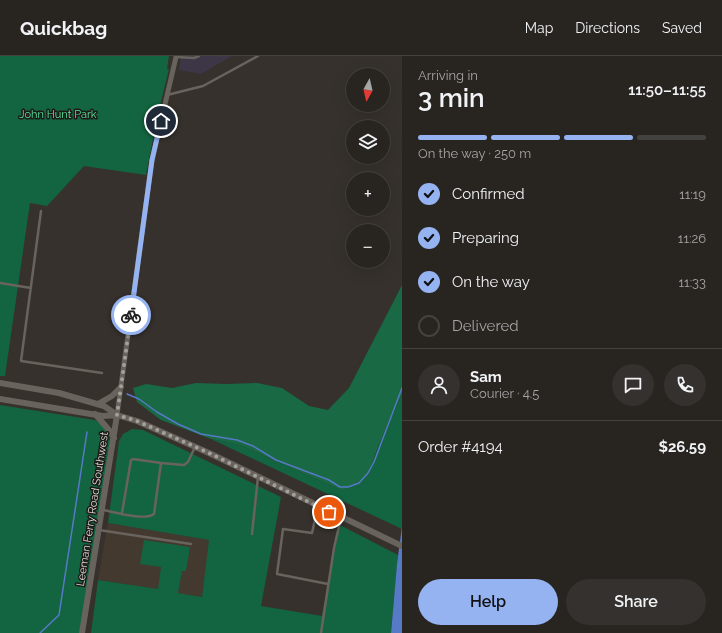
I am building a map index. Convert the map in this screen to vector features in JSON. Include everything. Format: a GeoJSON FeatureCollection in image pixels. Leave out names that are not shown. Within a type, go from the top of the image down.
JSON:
{"type":"FeatureCollection","features":[{"type":"Feature","properties":{"kind":"street","name":"Leeman Ferry Road Southwest"},"geometry":{"type":"LineString","coordinates":[[82,633],[114,438],[152,160],[176,56]]}},
{"type":"Feature","properties":{"kind":"street"},"geometry":{"type":"LineString","coordinates":[[0,383],[59,393],[104,406],[117,415],[137,421],[195,447],[402,546]]}},
{"type":"Feature","properties":{"kind":"street"},"geometry":{"type":"LineString","coordinates":[[98,404],[112,396],[121,387]]}},
{"type":"Feature","properties":{"kind":"street"},"geometry":{"type":"LineString","coordinates":[[0,399],[103,416],[117,415]]}},
{"type":"Feature","properties":{"kind":"street"},"geometry":{"type":"LineString","coordinates":[[95,414],[114,438]]}},
{"type":"Feature","properties":{"kind":"lane"},"geometry":{"type":"LineString","coordinates":[[176,56],[194,58],[199,56]]}},
{"type":"Feature","properties":{"kind":"lane"},"geometry":{"type":"LineString","coordinates":[[167,95],[203,86],[258,56]]}},
{"type":"Feature","properties":{"kind":"lane"},"geometry":{"type":"LineString","coordinates":[[41,211],[21,361],[102,373]]}},
{"type":"Feature","properties":{"kind":"lane"},"geometry":{"type":"LineString","coordinates":[[0,283],[31,288]]}},
{"type":"Feature","properties":{"kind":"lane"},"geometry":{"type":"LineString","coordinates":[[122,513],[131,460],[184,465],[188,462],[195,447]]}},
{"type":"Feature","properties":{"kind":"lane"},"geometry":{"type":"LineString","coordinates":[[102,510],[143,516],[151,516],[154,514],[161,463]]}},
{"type":"Feature","properties":{"kind":"lane"},"geometry":{"type":"LineString","coordinates":[[252,534],[258,477]]}},
{"type":"Feature","properties":{"kind":"lane"},"geometry":{"type":"LineString","coordinates":[[318,506],[312,534],[284,528],[277,574],[328,584]]}},
{"type":"Feature","properties":{"kind":"lane"},"geometry":{"type":"LineString","coordinates":[[321,633],[334,548],[341,518]]}},
{"type":"Feature","properties":{"kind":"lane"},"geometry":{"type":"LineString","coordinates":[[99,530],[191,544]]}},
{"type":"Feature","properties":{"kind":"shaded area"},"geometry":{"type":"Polygon","coordinates":[[[181,56],[232,56],[201,74],[179,70],[181,56]]]}},
{"type":"Feature","properties":{"kind":"shaded area"},"geometry":{"type":"Polygon","coordinates":[[[108,523],[210,540],[202,597],[98,580],[108,523]]]}},
{"type":"Feature","properties":{"kind":"green space","name":"John Hunt Park"},"geometry":{"type":"Polygon","coordinates":[[[0,56],[169,56],[167,69],[169,69],[157,118],[146,175],[84,166],[47,206],[30,203],[5,376],[0,376],[0,56]]]}},
{"type":"Feature","properties":{"kind":"green space"},"geometry":{"type":"Polygon","coordinates":[[[402,285],[402,395],[392,413],[368,476],[343,491],[240,445],[211,439],[161,420],[137,402],[133,388],[146,384],[172,388],[196,383],[257,383],[282,388],[309,406],[328,410],[349,388],[402,285]]]}},
{"type":"Feature","properties":{"kind":"green space"},"geometry":{"type":"Polygon","coordinates":[[[402,395],[402,529],[211,439],[240,445],[343,491],[368,476],[383,435],[402,395]]]}},
{"type":"Feature","properties":{"kind":"green space"},"geometry":{"type":"Polygon","coordinates":[[[0,405],[95,420],[105,429],[108,434],[110,441],[82,633],[0,633],[0,405]]]}},
{"type":"Feature","properties":{"kind":"green space"},"geometry":{"type":"Polygon","coordinates":[[[132,429],[143,430],[281,497],[261,606],[322,616],[338,524],[398,555],[391,633],[91,633],[98,580],[158,589],[161,567],[140,564],[144,540],[190,547],[186,571],[182,571],[178,593],[202,597],[209,540],[108,523],[119,441],[123,434],[132,429]]]}},
{"type":"Feature","properties":{"kind":"water"},"geometry":{"type":"Polygon","coordinates":[[[402,526],[402,633],[391,633],[397,564],[402,526]]]}},
{"type":"Feature","properties":{"kind":"waterway"},"geometry":{"type":"LineString","coordinates":[[127,394],[139,399],[157,412],[178,424],[201,434],[237,440],[253,446],[276,460],[329,480],[340,487],[348,487],[359,483],[368,473],[374,462],[402,388]]}},
{"type":"Feature","properties":{"kind":"waterway"},"geometry":{"type":"LineString","coordinates":[[40,633],[59,615],[87,432]]}},
{"type":"Feature","properties":{"kind":"way so far"},"geometry":{"type":"LineString","coordinates":[[131,315],[117,415],[137,421],[209,453],[329,512]]}},
{"type":"Feature","properties":{"kind":"route"},"geometry":{"type":"LineString","coordinates":[[131,315],[152,160],[161,121]]}}]}
